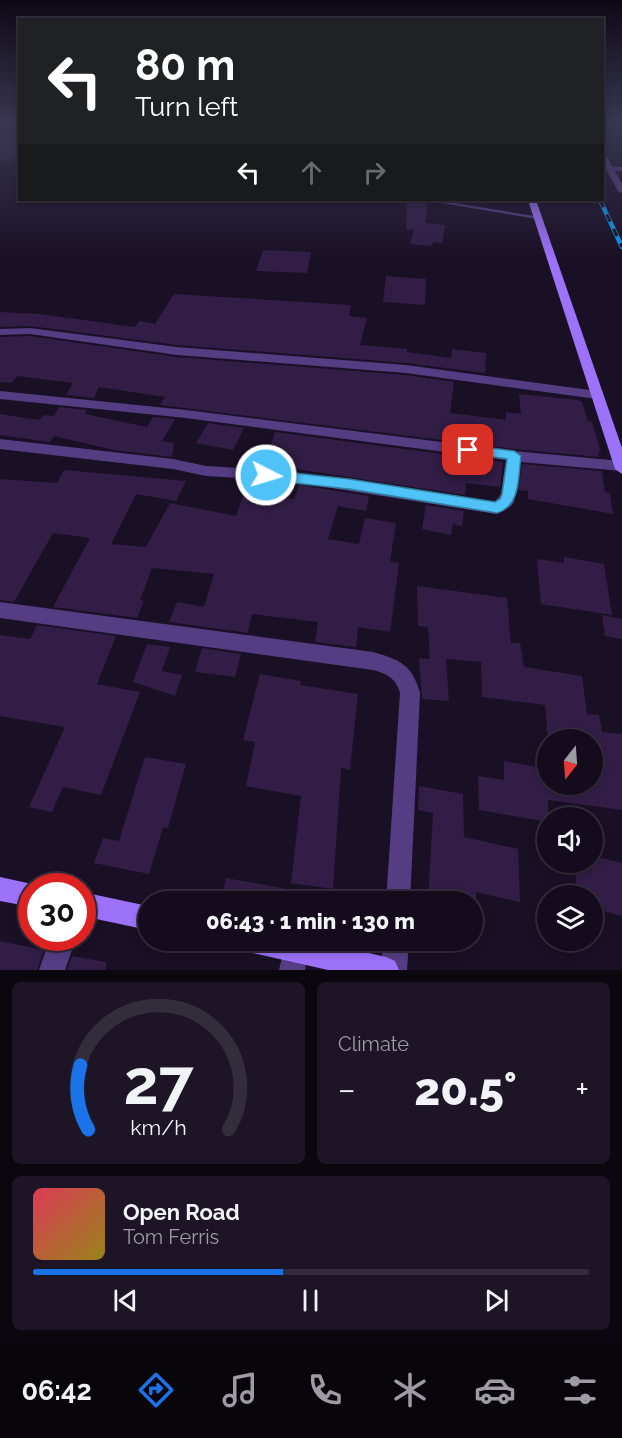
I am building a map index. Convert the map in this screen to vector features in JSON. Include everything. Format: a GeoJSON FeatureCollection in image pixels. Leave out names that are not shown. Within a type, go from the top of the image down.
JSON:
{"type":"FeatureCollection","features":[{"type":"Feature","properties":{"kind":"street"},"geometry":{"type":"LineString","coordinates":[[610,169],[622,191]]}},
{"type":"Feature","properties":{"kind":"street"},"geometry":{"type":"LineString","coordinates":[[0,395],[196,415],[514,456],[622,467],[532,201]]}},
{"type":"Feature","properties":{"kind":"street"},"geometry":{"type":"LineString","coordinates":[[0,332],[30,331],[188,352],[406,369],[597,395]]}},
{"type":"Feature","properties":{"kind":"street"},"geometry":{"type":"LineString","coordinates":[[0,444],[172,464],[206,471],[287,476],[497,508],[506,502],[509,494],[514,456]]}},
{"type":"Feature","properties":{"kind":"street"},"geometry":{"type":"LineString","coordinates":[[0,610],[373,661],[397,668],[407,679],[410,693],[399,891]]}},
{"type":"Feature","properties":{"kind":"street"},"geometry":{"type":"LineString","coordinates":[[0,889],[18,892]]}},
{"type":"Feature","properties":{"kind":"street"},"geometry":{"type":"LineString","coordinates":[[96,907],[138,916]]}},
{"type":"Feature","properties":{"kind":"street"},"geometry":{"type":"LineString","coordinates":[[52,970],[59,951]]}},
{"type":"Feature","properties":{"kind":"street"},"geometry":{"type":"LineString","coordinates":[[276,951],[294,960],[387,970]]}},
{"type":"Feature","properties":{"kind":"street"},"geometry":{"type":"LineString","coordinates":[[394,970],[395,951]]}},
{"type":"Feature","properties":{"kind":"lane"},"geometry":{"type":"LineString","coordinates":[[610,169],[622,169]]}},
{"type":"Feature","properties":{"kind":"lane"},"geometry":{"type":"LineString","coordinates":[[433,201],[537,217]]}},
{"type":"Feature","properties":{"kind":"building"},"geometry":{"type":"Polygon","coordinates":[[[407,201],[427,203],[426,223],[445,225],[442,243],[433,242],[432,246],[410,244],[414,230],[406,229],[407,201]]]}},
{"type":"Feature","properties":{"kind":"building"},"geometry":{"type":"Polygon","coordinates":[[[263,250],[311,252],[307,273],[256,271],[263,250]]]}},
{"type":"Feature","properties":{"kind":"building"},"geometry":{"type":"Polygon","coordinates":[[[386,276],[426,279],[425,305],[383,302],[386,276]]]}},
{"type":"Feature","properties":{"kind":"building"},"geometry":{"type":"Polygon","coordinates":[[[174,294],[351,305],[349,316],[367,318],[360,345],[407,349],[407,352],[451,358],[452,349],[486,353],[485,373],[406,363],[177,345],[30,326],[0,327],[0,312],[39,314],[135,327],[139,321],[155,324],[174,294]]]}},
{"type":"Feature","properties":{"kind":"building"},"geometry":{"type":"Polygon","coordinates":[[[30,336],[177,357],[406,375],[454,382],[450,413],[506,420],[506,412],[521,414],[519,394],[578,400],[582,402],[588,421],[592,422],[601,452],[598,452],[599,457],[514,449],[160,405],[165,397],[99,387],[94,398],[66,395],[73,383],[17,376],[11,383],[0,382],[0,337],[30,336]]]}},
{"type":"Feature","properties":{"kind":"building"},"geometry":{"type":"Polygon","coordinates":[[[59,407],[87,410],[85,414],[147,427],[153,417],[175,419],[162,441],[174,443],[172,457],[114,450],[54,436],[50,442],[0,435],[0,414],[39,420],[44,415],[54,416],[59,407]]]}},
{"type":"Feature","properties":{"kind":"building"},"geometry":{"type":"Polygon","coordinates":[[[208,423],[244,428],[233,450],[196,443],[208,423]]]}},
{"type":"Feature","properties":{"kind":"building"},"geometry":{"type":"Polygon","coordinates":[[[275,432],[503,462],[500,487],[466,483],[465,495],[264,464],[275,432]]]}},
{"type":"Feature","properties":{"kind":"building"},"geometry":{"type":"Polygon","coordinates":[[[522,464],[602,471],[605,492],[610,493],[613,514],[528,499],[528,491],[518,490],[522,464]]]}},
{"type":"Feature","properties":{"kind":"building"},"geometry":{"type":"Polygon","coordinates":[[[64,470],[186,481],[176,501],[136,494],[111,544],[146,547],[170,503],[236,516],[245,491],[294,499],[299,485],[369,496],[366,511],[338,506],[328,539],[359,544],[365,518],[396,523],[390,561],[399,563],[390,632],[358,627],[356,647],[315,642],[318,622],[252,614],[248,633],[169,622],[177,602],[204,607],[214,574],[152,568],[140,600],[144,601],[137,618],[53,607],[90,538],[53,533],[14,602],[0,600],[0,479],[57,483],[64,470]]]}},
{"type":"Feature","properties":{"kind":"building"},"geometry":{"type":"Polygon","coordinates":[[[426,505],[464,511],[462,526],[453,524],[451,535],[422,529],[426,505]]]}},
{"type":"Feature","properties":{"kind":"building"},"geometry":{"type":"Polygon","coordinates":[[[564,557],[604,564],[612,615],[541,604],[537,559],[564,563],[564,557]]]}},
{"type":"Feature","properties":{"kind":"building"},"geometry":{"type":"Polygon","coordinates":[[[417,586],[507,598],[511,643],[520,643],[524,667],[582,676],[587,714],[599,715],[601,729],[547,729],[545,705],[482,697],[481,662],[446,659],[449,701],[422,699],[419,658],[430,659],[428,627],[418,626],[417,586]]]}},
{"type":"Feature","properties":{"kind":"building"},"geometry":{"type":"Polygon","coordinates":[[[602,615],[622,619],[622,639],[605,636],[602,615]]]}},
{"type":"Feature","properties":{"kind":"building"},"geometry":{"type":"Polygon","coordinates":[[[37,625],[116,636],[97,684],[140,692],[101,795],[63,787],[52,812],[29,807],[65,727],[0,716],[0,635],[30,639],[37,625]]]}},
{"type":"Feature","properties":{"kind":"building"},"geometry":{"type":"Polygon","coordinates":[[[147,644],[170,647],[162,671],[182,675],[175,696],[133,682],[147,644]]]}},
{"type":"Feature","properties":{"kind":"building"},"geometry":{"type":"Polygon","coordinates":[[[202,648],[241,654],[235,677],[195,672],[202,648]]]}},
{"type":"Feature","properties":{"kind":"building"},"geometry":{"type":"Polygon","coordinates":[[[260,674],[301,681],[300,685],[358,694],[350,770],[341,768],[333,889],[291,883],[301,796],[246,786],[255,742],[243,740],[260,674]]]}},
{"type":"Feature","properties":{"kind":"building"},"geometry":{"type":"Polygon","coordinates":[[[603,732],[622,734],[622,810],[548,800],[548,807],[537,807],[537,820],[479,810],[478,776],[504,780],[504,761],[537,767],[537,795],[603,795],[603,732]]]}},
{"type":"Feature","properties":{"kind":"building"},"geometry":{"type":"Polygon","coordinates":[[[145,757],[186,764],[168,828],[163,827],[149,874],[94,863],[103,838],[119,841],[145,757]]]}},
{"type":"Feature","properties":{"kind":"building"},"geometry":{"type":"Polygon","coordinates":[[[419,786],[463,794],[464,837],[518,849],[520,902],[483,894],[483,891],[429,891],[433,813],[418,810],[419,786]]]}},
{"type":"Feature","properties":{"kind":"building"},"geometry":{"type":"Polygon","coordinates":[[[603,859],[622,863],[622,916],[603,911],[603,885],[576,885],[576,873],[603,873],[603,859]]]}},
{"type":"Feature","properties":{"kind":"building"},"geometry":{"type":"Polygon","coordinates":[[[226,878],[298,891],[223,891],[226,878]]]}},
{"type":"Feature","properties":{"kind":"building"},"geometry":{"type":"Polygon","coordinates":[[[0,941],[18,945],[18,951],[44,951],[37,970],[0,970],[0,941]]]}},
{"type":"Feature","properties":{"kind":"building"},"geometry":{"type":"Polygon","coordinates":[[[72,956],[106,962],[106,970],[67,970],[72,956]]]}},
{"type":"Feature","properties":{"kind":"railway"},"geometry":{"type":"LineString","coordinates":[[600,201],[622,247]]}},
{"type":"Feature","properties":{"kind":"route"},"geometry":{"type":"LineString","coordinates":[[266,475],[349,484],[497,508],[506,502],[509,494],[514,456],[468,450]]}}]}
